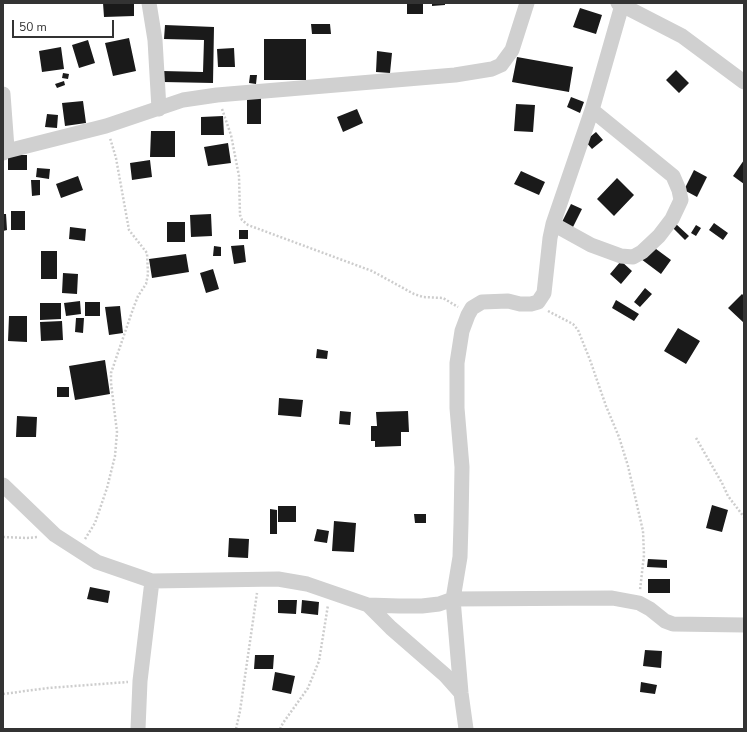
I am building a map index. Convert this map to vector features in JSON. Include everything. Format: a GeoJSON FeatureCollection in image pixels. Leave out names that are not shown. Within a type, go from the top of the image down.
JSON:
{"type":"FeatureCollection","features":[{"type":"Feature","properties":{"kind":"street"},"geometry":{"type":"LineString","coordinates":[[149,3],[155,40],[159,109]]}},
{"type":"Feature","properties":{"kind":"street"},"geometry":{"type":"LineString","coordinates":[[3,153],[106,126],[183,100],[218,95],[455,76],[492,69],[501,65],[512,50],[527,3]]}},
{"type":"Feature","properties":{"kind":"street"},"geometry":{"type":"LineString","coordinates":[[466,729],[461,693],[454,599],[460,557],[462,467],[457,408],[457,363],[462,332],[468,315],[472,308],[482,302],[501,301],[531,304],[538,302],[544,293],[553,224],[592,110],[620,4],[682,36],[744,82]]}},
{"type":"Feature","properties":{"kind":"street"},"geometry":{"type":"LineString","coordinates":[[3,94],[7,148],[3,153]]}},
{"type":"Feature","properties":{"kind":"street"},"geometry":{"type":"LineString","coordinates":[[553,224],[591,245],[621,256],[633,257],[642,252],[658,236],[672,219],[680,200],[679,190],[673,176],[592,110]]}},
{"type":"Feature","properties":{"kind":"street"},"geometry":{"type":"LineString","coordinates":[[3,485],[55,535],[78,550],[97,562],[152,581],[278,579],[292,581],[368,605],[422,606],[439,604],[454,599],[612,598],[639,603],[650,608],[665,621],[673,624],[744,625]]}},
{"type":"Feature","properties":{"kind":"street"},"geometry":{"type":"LineString","coordinates":[[138,729],[137,720],[140,681],[152,581]]}},
{"type":"Feature","properties":{"kind":"street"},"geometry":{"type":"LineString","coordinates":[[368,605],[391,628],[445,675],[461,693]]}},
{"type":"Feature","properties":{"kind":"path"},"geometry":{"type":"LineString","coordinates":[[218,95],[231,135],[239,176],[240,215],[242,220],[248,225],[372,271],[414,294],[423,297],[443,298],[449,300],[468,315]]}},
{"type":"Feature","properties":{"kind":"path"},"geometry":{"type":"LineString","coordinates":[[78,550],[94,523],[107,488],[115,456],[117,432],[111,373],[133,309],[138,296],[146,284],[148,274],[147,253],[129,230],[116,158],[106,126]]}},
{"type":"Feature","properties":{"kind":"path"},"geometry":{"type":"LineString","coordinates":[[531,304],[573,324],[578,330],[606,406],[620,437],[643,531],[644,555],[639,603]]}},
{"type":"Feature","properties":{"kind":"path"},"geometry":{"type":"LineString","coordinates":[[696,438],[728,496],[744,517]]}},
{"type":"Feature","properties":{"kind":"path"},"geometry":{"type":"LineString","coordinates":[[3,537],[27,538],[55,535]]}},
{"type":"Feature","properties":{"kind":"path"},"geometry":{"type":"LineString","coordinates":[[236,729],[240,711],[259,580]]}},
{"type":"Feature","properties":{"kind":"path"},"geometry":{"type":"LineString","coordinates":[[280,729],[282,723],[308,688],[319,661],[330,592]]}},
{"type":"Feature","properties":{"kind":"path"},"geometry":{"type":"LineString","coordinates":[[3,694],[48,688],[140,681]]}},
{"type":"Feature","properties":{"kind":"building"},"geometry":{"type":"Polygon","coordinates":[[[103,3],[134,3],[134,16],[104,17],[103,3]]]}},
{"type":"Feature","properties":{"kind":"building"},"geometry":{"type":"Polygon","coordinates":[[[407,3],[423,3],[423,14],[407,14],[407,3]]]}},
{"type":"Feature","properties":{"kind":"building"},"geometry":{"type":"Polygon","coordinates":[[[432,3],[445,3],[445,5],[432,6],[432,3]]]}},
{"type":"Feature","properties":{"kind":"building"},"geometry":{"type":"Polygon","coordinates":[[[580,8],[602,15],[596,34],[573,27],[580,8]]]}},
{"type":"Feature","properties":{"kind":"building"},"geometry":{"type":"Polygon","coordinates":[[[311,24],[330,24],[331,34],[312,34],[311,24]]]}},
{"type":"Feature","properties":{"kind":"building"},"geometry":{"type":"Polygon","coordinates":[[[165,25],[214,27],[213,83],[163,82],[163,71],[203,72],[204,40],[164,39],[165,25]]]}},
{"type":"Feature","properties":{"kind":"building"},"geometry":{"type":"Polygon","coordinates":[[[129,38],[136,71],[113,76],[105,43],[129,38]]]}},
{"type":"Feature","properties":{"kind":"building"},"geometry":{"type":"Polygon","coordinates":[[[264,39],[306,39],[306,80],[264,80],[264,39]]]}},
{"type":"Feature","properties":{"kind":"building"},"geometry":{"type":"Polygon","coordinates":[[[88,40],[95,63],[79,68],[72,45],[88,40]]]}},
{"type":"Feature","properties":{"kind":"building"},"geometry":{"type":"Polygon","coordinates":[[[61,47],[64,69],[42,72],[39,51],[61,47]]]}},
{"type":"Feature","properties":{"kind":"building"},"geometry":{"type":"Polygon","coordinates":[[[234,48],[235,67],[218,67],[217,49],[234,48]]]}},
{"type":"Feature","properties":{"kind":"building"},"geometry":{"type":"Polygon","coordinates":[[[377,51],[392,53],[390,73],[376,72],[377,51]]]}},
{"type":"Feature","properties":{"kind":"building"},"geometry":{"type":"Polygon","coordinates":[[[517,57],[573,67],[569,92],[512,82],[517,57]]]}},
{"type":"Feature","properties":{"kind":"building"},"geometry":{"type":"Polygon","coordinates":[[[676,70],[689,83],[679,93],[666,80],[676,70]]]}},
{"type":"Feature","properties":{"kind":"building"},"geometry":{"type":"Polygon","coordinates":[[[63,73],[69,74],[68,79],[62,78],[63,73]]]}},
{"type":"Feature","properties":{"kind":"building"},"geometry":{"type":"Polygon","coordinates":[[[250,75],[257,75],[256,84],[249,83],[250,75]]]}},
{"type":"Feature","properties":{"kind":"building"},"geometry":{"type":"Polygon","coordinates":[[[64,81],[65,85],[57,88],[55,84],[64,81]]]}},
{"type":"Feature","properties":{"kind":"building"},"geometry":{"type":"Polygon","coordinates":[[[247,95],[261,95],[261,124],[247,124],[247,95]]]}},
{"type":"Feature","properties":{"kind":"building"},"geometry":{"type":"Polygon","coordinates":[[[571,97],[584,102],[580,113],[567,107],[571,97]]]}},
{"type":"Feature","properties":{"kind":"building"},"geometry":{"type":"Polygon","coordinates":[[[83,101],[86,123],[65,126],[62,103],[83,101]]]}},
{"type":"Feature","properties":{"kind":"building"},"geometry":{"type":"Polygon","coordinates":[[[516,104],[535,105],[533,132],[514,131],[516,104]]]}},
{"type":"Feature","properties":{"kind":"building"},"geometry":{"type":"Polygon","coordinates":[[[357,109],[363,123],[343,132],[337,117],[357,109]]]}},
{"type":"Feature","properties":{"kind":"building"},"geometry":{"type":"Polygon","coordinates":[[[47,114],[58,115],[57,128],[45,127],[47,114]]]}},
{"type":"Feature","properties":{"kind":"building"},"geometry":{"type":"Polygon","coordinates":[[[223,116],[224,135],[201,135],[201,117],[223,116]]]}},
{"type":"Feature","properties":{"kind":"building"},"geometry":{"type":"Polygon","coordinates":[[[151,131],[175,131],[175,157],[150,157],[151,131]]]}},
{"type":"Feature","properties":{"kind":"building"},"geometry":{"type":"Polygon","coordinates":[[[596,132],[603,140],[592,149],[585,141],[596,132]]]}},
{"type":"Feature","properties":{"kind":"building"},"geometry":{"type":"Polygon","coordinates":[[[228,143],[231,163],[208,166],[204,147],[228,143]]]}},
{"type":"Feature","properties":{"kind":"building"},"geometry":{"type":"Polygon","coordinates":[[[8,155],[27,155],[27,170],[8,170],[8,155]]]}},
{"type":"Feature","properties":{"kind":"building"},"geometry":{"type":"Polygon","coordinates":[[[150,160],[152,177],[132,180],[130,163],[150,160]]]}},
{"type":"Feature","properties":{"kind":"building"},"geometry":{"type":"Polygon","coordinates":[[[744,160],[744,184],[733,176],[744,160]]]}},
{"type":"Feature","properties":{"kind":"building"},"geometry":{"type":"Polygon","coordinates":[[[37,168],[50,169],[49,179],[36,177],[37,168]]]}},
{"type":"Feature","properties":{"kind":"building"},"geometry":{"type":"Polygon","coordinates":[[[694,170],[707,177],[697,197],[684,190],[694,170]]]}},
{"type":"Feature","properties":{"kind":"building"},"geometry":{"type":"Polygon","coordinates":[[[521,171],[545,182],[539,195],[514,184],[521,171]]]}},
{"type":"Feature","properties":{"kind":"building"},"geometry":{"type":"Polygon","coordinates":[[[78,176],[83,190],[61,198],[56,184],[78,176]]]}},
{"type":"Feature","properties":{"kind":"building"},"geometry":{"type":"Polygon","coordinates":[[[617,178],[634,195],[614,216],[597,199],[617,178]]]}},
{"type":"Feature","properties":{"kind":"building"},"geometry":{"type":"Polygon","coordinates":[[[31,180],[40,180],[40,195],[32,196],[31,180]]]}},
{"type":"Feature","properties":{"kind":"building"},"geometry":{"type":"Polygon","coordinates":[[[571,204],[582,209],[572,229],[561,224],[571,204]]]}},
{"type":"Feature","properties":{"kind":"building"},"geometry":{"type":"Polygon","coordinates":[[[11,211],[25,211],[25,230],[11,230],[11,211]]]}},
{"type":"Feature","properties":{"kind":"building"},"geometry":{"type":"Polygon","coordinates":[[[3,214],[6,214],[7,230],[3,231],[3,214]]]}},
{"type":"Feature","properties":{"kind":"building"},"geometry":{"type":"Polygon","coordinates":[[[211,214],[212,236],[191,237],[190,215],[211,214]]]}},
{"type":"Feature","properties":{"kind":"building"},"geometry":{"type":"Polygon","coordinates":[[[167,222],[185,222],[185,242],[167,242],[167,222]]]}},
{"type":"Feature","properties":{"kind":"building"},"geometry":{"type":"Polygon","coordinates":[[[714,223],[728,233],[723,240],[709,230],[714,223]]]}},
{"type":"Feature","properties":{"kind":"building"},"geometry":{"type":"Polygon","coordinates":[[[676,224],[689,236],[685,240],[673,228],[676,224]]]}},
{"type":"Feature","properties":{"kind":"building"},"geometry":{"type":"Polygon","coordinates":[[[696,225],[701,228],[696,236],[691,233],[696,225]]]}},
{"type":"Feature","properties":{"kind":"building"},"geometry":{"type":"Polygon","coordinates":[[[70,227],[86,229],[85,241],[69,239],[70,227]]]}},
{"type":"Feature","properties":{"kind":"building"},"geometry":{"type":"Polygon","coordinates":[[[239,230],[248,230],[248,239],[239,239],[239,230]]]}},
{"type":"Feature","properties":{"kind":"building"},"geometry":{"type":"Polygon","coordinates":[[[244,245],[246,262],[234,264],[231,246],[244,245]]]}},
{"type":"Feature","properties":{"kind":"building"},"geometry":{"type":"Polygon","coordinates":[[[214,246],[221,247],[221,256],[213,256],[214,246]]]}},
{"type":"Feature","properties":{"kind":"building"},"geometry":{"type":"Polygon","coordinates":[[[652,246],[671,260],[661,274],[641,259],[652,246]]]}},
{"type":"Feature","properties":{"kind":"building"},"geometry":{"type":"Polygon","coordinates":[[[41,251],[57,251],[57,279],[41,279],[41,251]]]}},
{"type":"Feature","properties":{"kind":"building"},"geometry":{"type":"Polygon","coordinates":[[[186,254],[189,272],[152,278],[149,259],[186,254]]]}},
{"type":"Feature","properties":{"kind":"building"},"geometry":{"type":"Polygon","coordinates":[[[621,261],[632,271],[621,284],[610,274],[621,261]]]}},
{"type":"Feature","properties":{"kind":"building"},"geometry":{"type":"Polygon","coordinates":[[[213,269],[219,289],[206,293],[200,273],[213,269]]]}},
{"type":"Feature","properties":{"kind":"building"},"geometry":{"type":"Polygon","coordinates":[[[63,273],[78,274],[77,294],[62,293],[63,273]]]}},
{"type":"Feature","properties":{"kind":"building"},"geometry":{"type":"Polygon","coordinates":[[[645,288],[652,294],[640,307],[634,302],[645,288]]]}},
{"type":"Feature","properties":{"kind":"building"},"geometry":{"type":"Polygon","coordinates":[[[742,294],[744,296],[744,323],[728,308],[742,294]]]}},
{"type":"Feature","properties":{"kind":"building"},"geometry":{"type":"Polygon","coordinates":[[[616,300],[639,314],[634,321],[612,308],[616,300]]]}},
{"type":"Feature","properties":{"kind":"building"},"geometry":{"type":"Polygon","coordinates":[[[80,301],[81,314],[66,316],[64,303],[80,301]]]}},
{"type":"Feature","properties":{"kind":"building"},"geometry":{"type":"Polygon","coordinates":[[[85,302],[100,302],[100,316],[85,316],[85,302]]]}},
{"type":"Feature","properties":{"kind":"building"},"geometry":{"type":"Polygon","coordinates":[[[40,303],[61,303],[61,319],[40,320],[40,303]]]}},
{"type":"Feature","properties":{"kind":"building"},"geometry":{"type":"Polygon","coordinates":[[[120,306],[123,333],[109,335],[105,307],[120,306]]]}},
{"type":"Feature","properties":{"kind":"building"},"geometry":{"type":"Polygon","coordinates":[[[9,316],[27,316],[27,342],[8,341],[9,316]]]}},
{"type":"Feature","properties":{"kind":"building"},"geometry":{"type":"Polygon","coordinates":[[[76,318],[84,318],[83,333],[75,332],[76,318]]]}},
{"type":"Feature","properties":{"kind":"building"},"geometry":{"type":"Polygon","coordinates":[[[62,321],[63,340],[41,341],[40,322],[62,321]]]}},
{"type":"Feature","properties":{"kind":"building"},"geometry":{"type":"Polygon","coordinates":[[[678,328],[700,341],[686,364],[664,351],[678,328]]]}},
{"type":"Feature","properties":{"kind":"building"},"geometry":{"type":"Polygon","coordinates":[[[317,349],[328,351],[327,359],[316,358],[317,349]]]}},
{"type":"Feature","properties":{"kind":"building"},"geometry":{"type":"Polygon","coordinates":[[[105,360],[110,394],[75,400],[69,366],[105,360]]]}},
{"type":"Feature","properties":{"kind":"building"},"geometry":{"type":"Polygon","coordinates":[[[57,387],[69,387],[69,397],[57,397],[57,387]]]}},
{"type":"Feature","properties":{"kind":"building"},"geometry":{"type":"Polygon","coordinates":[[[279,398],[303,400],[301,417],[278,415],[279,398]]]}},
{"type":"Feature","properties":{"kind":"building"},"geometry":{"type":"Polygon","coordinates":[[[340,411],[351,412],[350,425],[339,424],[340,411]]]}},
{"type":"Feature","properties":{"kind":"building"},"geometry":{"type":"Polygon","coordinates":[[[408,411],[409,432],[401,432],[401,446],[375,447],[375,441],[371,441],[371,426],[377,426],[376,412],[408,411]]]}},
{"type":"Feature","properties":{"kind":"building"},"geometry":{"type":"Polygon","coordinates":[[[17,416],[37,417],[36,437],[16,437],[17,416]]]}},
{"type":"Feature","properties":{"kind":"building"},"geometry":{"type":"Polygon","coordinates":[[[712,505],[728,510],[722,532],[706,528],[712,505]]]}},
{"type":"Feature","properties":{"kind":"building"},"geometry":{"type":"Polygon","coordinates":[[[278,506],[296,506],[296,522],[278,522],[278,506]]]}},
{"type":"Feature","properties":{"kind":"building"},"geometry":{"type":"Polygon","coordinates":[[[270,509],[277,510],[277,534],[270,534],[270,509]]]}},
{"type":"Feature","properties":{"kind":"building"},"geometry":{"type":"Polygon","coordinates":[[[414,514],[426,514],[426,523],[415,523],[414,514]]]}},
{"type":"Feature","properties":{"kind":"building"},"geometry":{"type":"Polygon","coordinates":[[[334,521],[356,523],[354,552],[332,551],[334,521]]]}},
{"type":"Feature","properties":{"kind":"building"},"geometry":{"type":"Polygon","coordinates":[[[317,529],[329,531],[327,543],[314,541],[317,529]]]}},
{"type":"Feature","properties":{"kind":"building"},"geometry":{"type":"Polygon","coordinates":[[[229,538],[249,539],[248,558],[228,557],[229,538]]]}},
{"type":"Feature","properties":{"kind":"building"},"geometry":{"type":"Polygon","coordinates":[[[648,559],[667,560],[667,568],[647,567],[648,559]]]}},
{"type":"Feature","properties":{"kind":"building"},"geometry":{"type":"Polygon","coordinates":[[[648,579],[670,579],[670,593],[648,593],[648,579]]]}},
{"type":"Feature","properties":{"kind":"building"},"geometry":{"type":"Polygon","coordinates":[[[90,587],[110,591],[108,603],[87,599],[90,587]]]}},
{"type":"Feature","properties":{"kind":"building"},"geometry":{"type":"Polygon","coordinates":[[[278,600],[297,600],[296,614],[278,613],[278,600]]]}},
{"type":"Feature","properties":{"kind":"building"},"geometry":{"type":"Polygon","coordinates":[[[302,600],[319,602],[318,615],[301,613],[302,600]]]}},
{"type":"Feature","properties":{"kind":"building"},"geometry":{"type":"Polygon","coordinates":[[[645,650],[662,651],[661,668],[643,666],[645,650]]]}},
{"type":"Feature","properties":{"kind":"building"},"geometry":{"type":"Polygon","coordinates":[[[255,655],[274,655],[273,669],[254,669],[255,655]]]}},
{"type":"Feature","properties":{"kind":"building"},"geometry":{"type":"Polygon","coordinates":[[[275,672],[295,676],[291,694],[272,690],[275,672]]]}},
{"type":"Feature","properties":{"kind":"building"},"geometry":{"type":"Polygon","coordinates":[[[641,682],[657,685],[655,694],[640,692],[641,682]]]}}]}
